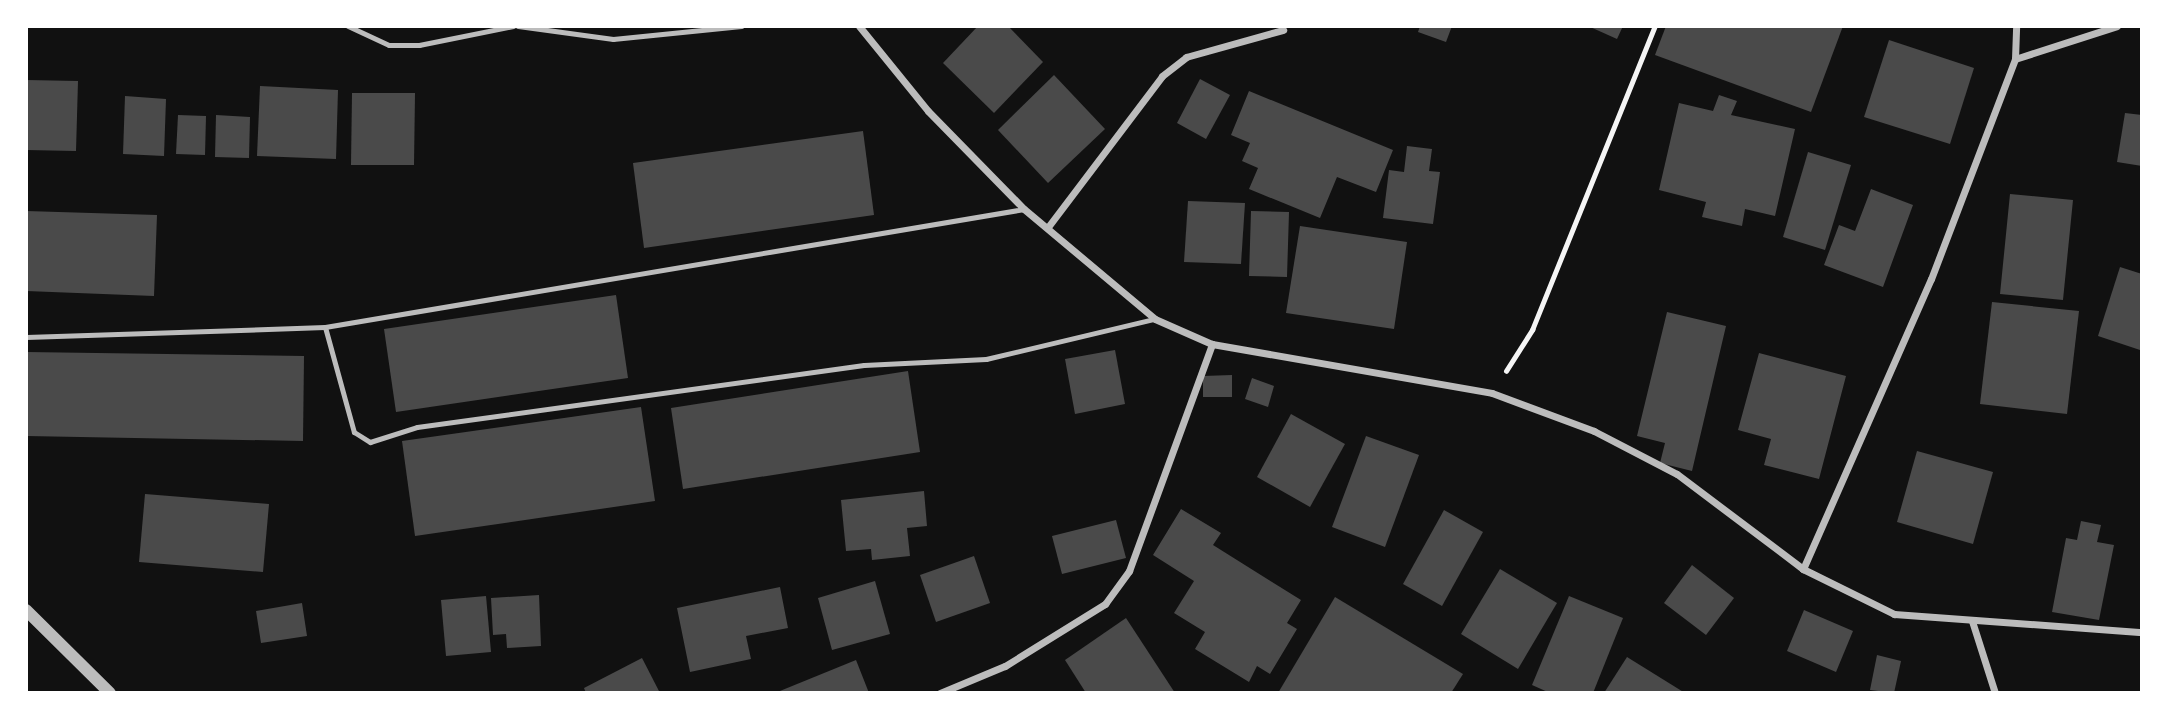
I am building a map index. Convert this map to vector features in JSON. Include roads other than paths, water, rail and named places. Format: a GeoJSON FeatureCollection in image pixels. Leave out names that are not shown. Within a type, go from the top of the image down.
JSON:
{"type":"FeatureCollection","features":[{"type":"Feature","properties":{"kind":"street"},"geometry":{"type":"LineString","coordinates":[[859,26],[928,111],[1024,209],[1155,319],[1212,344],[1492,393],[1594,431],[1677,474],[1804,569],[1894,614],[2142,632]]}},
{"type":"Feature","properties":{"kind":"street"},"geometry":{"type":"LineString","coordinates":[[1804,569],[1931,279],[2015,59],[2016,26]]}},
{"type":"Feature","properties":{"kind":"street"},"geometry":{"type":"LineString","coordinates":[[2015,59],[2117,26]]}},
{"type":"Feature","properties":{"kind":"street"},"geometry":{"type":"LineString","coordinates":[[1048,227],[1162,76],[1186,57],[1283,30]]}},
{"type":"Feature","properties":{"kind":"street"},"geometry":{"type":"LineString","coordinates":[[940,693],[1004,666],[1105,604],[1129,571],[1212,344]]}},
{"type":"Feature","properties":{"kind":"street"},"geometry":{"type":"LineString","coordinates":[[26,610],[110,693]]}},
{"type":"Feature","properties":{"kind":"street"},"geometry":{"type":"LineString","coordinates":[[1972,621],[1995,693]]}},
{"type":"Feature","properties":{"kind":"lane"},"geometry":{"type":"LineString","coordinates":[[348,26],[389,45],[409,45],[516,26],[613,39],[741,26]]}},
{"type":"Feature","properties":{"kind":"lane"},"geometry":{"type":"LineString","coordinates":[[26,337],[325,327],[1024,209]]}},
{"type":"Feature","properties":{"kind":"lane"},"geometry":{"type":"LineString","coordinates":[[325,327],[354,432],[370,442],[417,427],[851,367],[986,359],[1155,319]]}}]}
